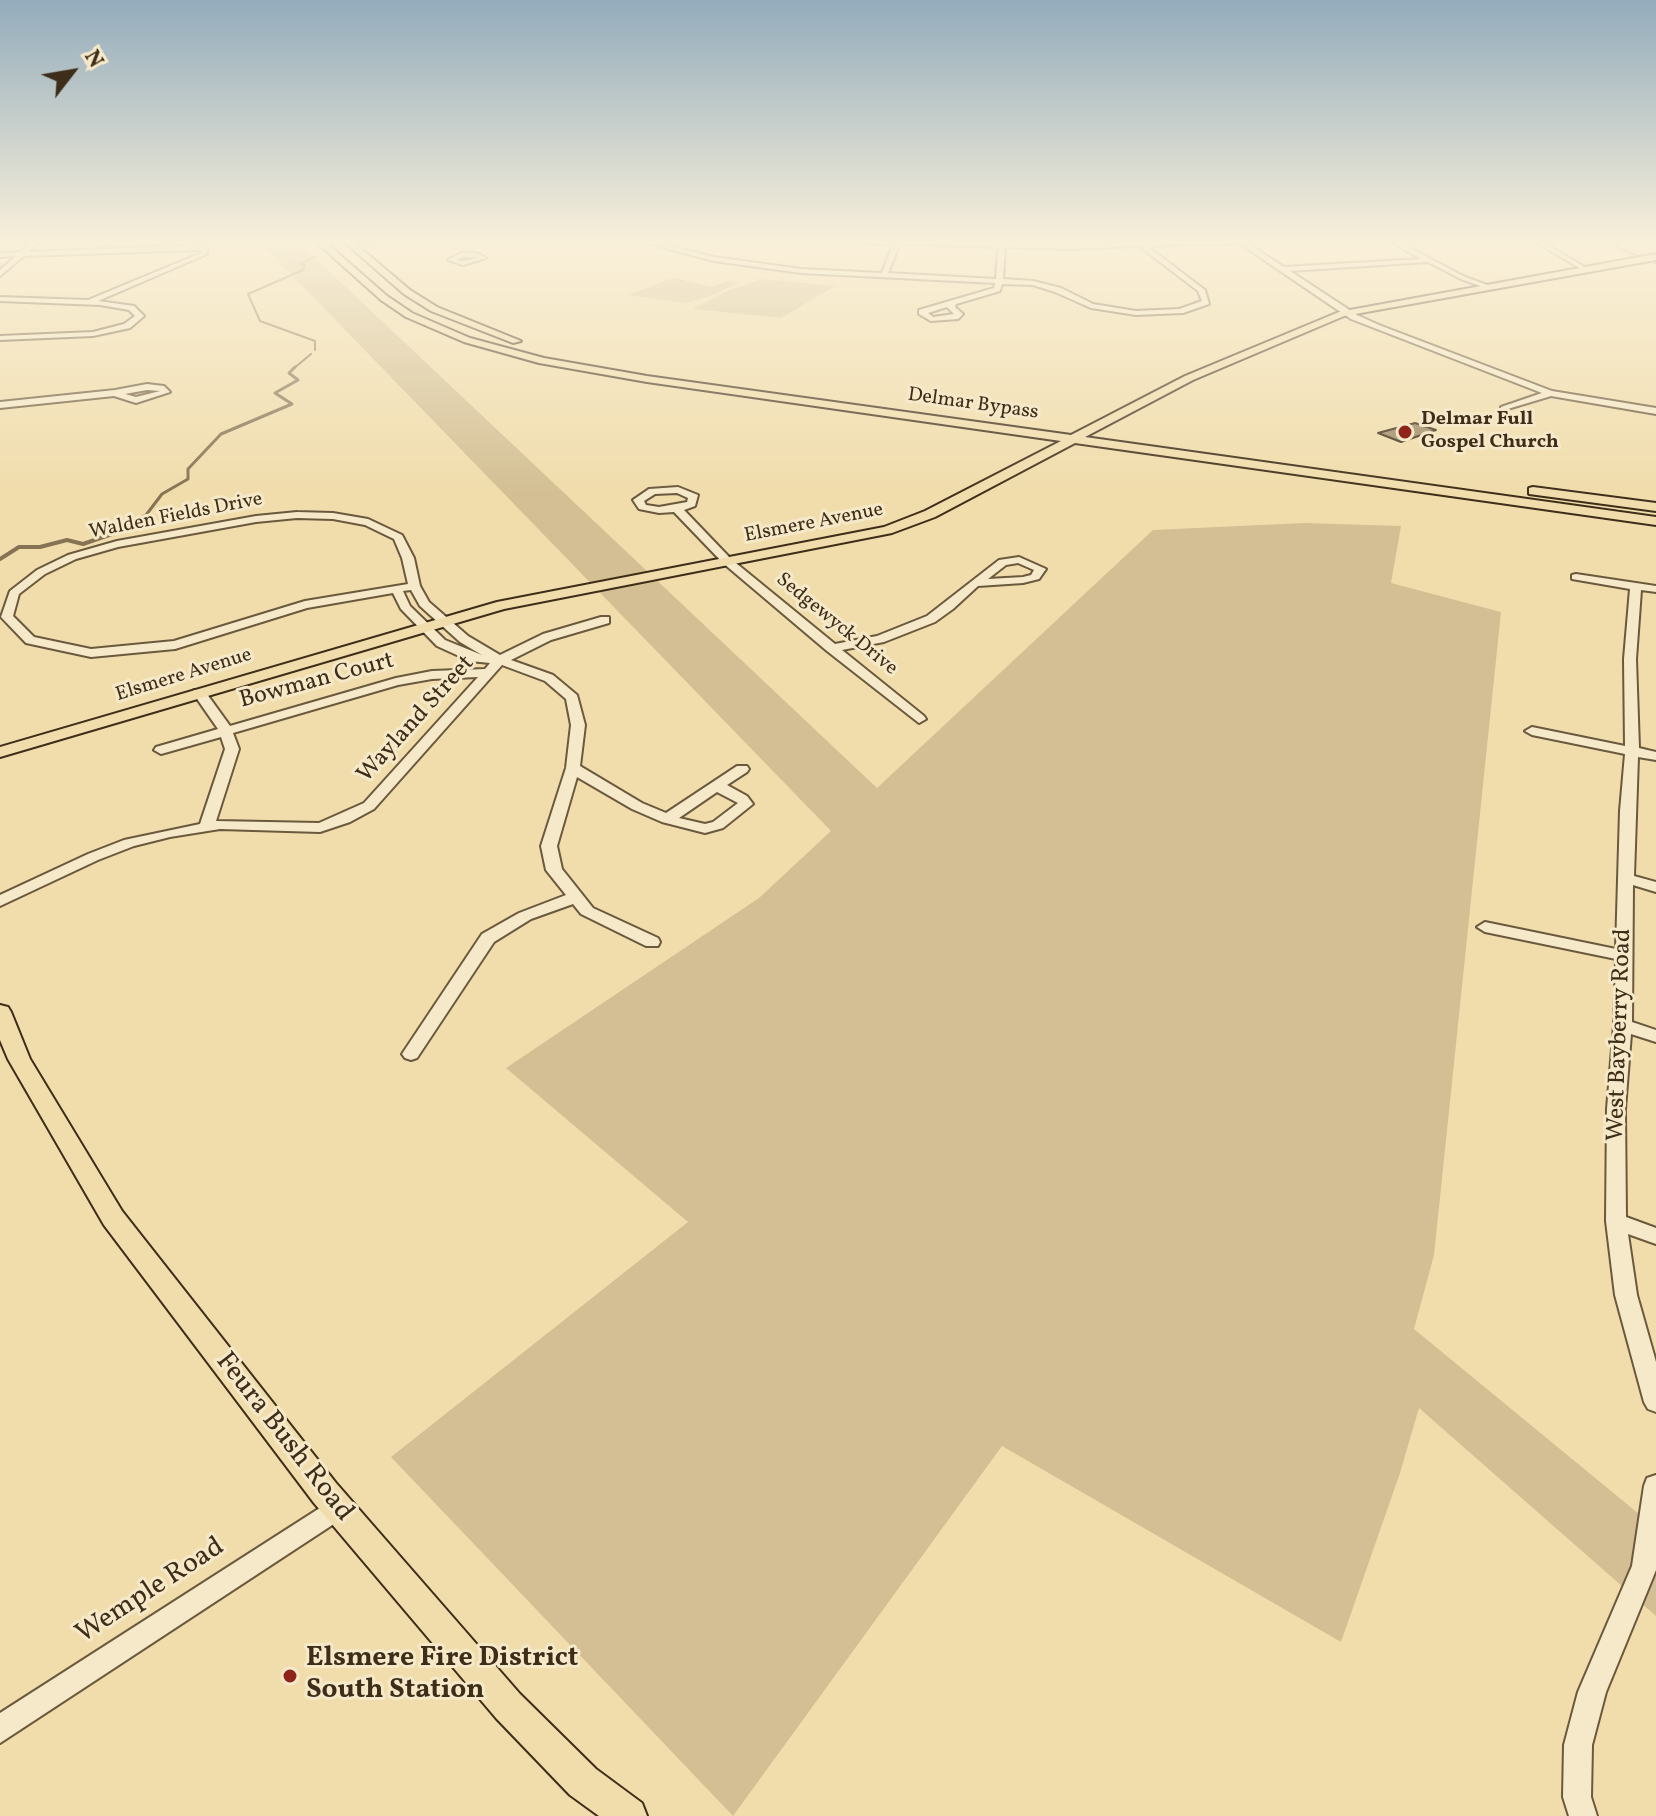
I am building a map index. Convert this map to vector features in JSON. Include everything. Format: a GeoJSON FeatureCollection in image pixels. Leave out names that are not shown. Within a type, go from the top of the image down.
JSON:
{"type":"FeatureCollection","features":[{"type":"Feature","properties":{"kind":"main road","name":"Delmar Bypass"},"geometry":{"type":"LineString","coordinates":[[432,325],[485,345],[593,370],[881,412],[1278,456],[1656,507]]}},
{"type":"Feature","properties":{"kind":"main road"},"geometry":{"type":"LineString","coordinates":[[469,325],[526,343]]}},
{"type":"Feature","properties":{"kind":"main road","name":"Elsmere Avenue"},"geometry":{"type":"LineString","coordinates":[[0,752],[424,626],[550,594],[865,536],[900,526],[931,514],[1189,378],[1317,325]]}},
{"type":"Feature","properties":{"kind":"main road","name":"Delmar Bypass"},"geometry":{"type":"LineString","coordinates":[[554,350],[1080,435],[1656,521]]}},
{"type":"Feature","properties":{"kind":"main road","name":"Feura Bush Road"},"geometry":{"type":"LineString","coordinates":[[0,1012],[19,1059],[113,1218],[337,1508],[508,1706],[583,1782],[629,1816]]}},
{"type":"Feature","properties":{"kind":"street"},"geometry":{"type":"LineString","coordinates":[[0,338],[93,334],[129,325]]}},
{"type":"Feature","properties":{"kind":"street"},"geometry":{"type":"LineString","coordinates":[[1372,325],[1550,393],[1656,411]]}},
{"type":"Feature","properties":{"kind":"street"},"geometry":{"type":"LineString","coordinates":[[0,405],[115,393]]}},
{"type":"Feature","properties":{"kind":"street"},"geometry":{"type":"LineString","coordinates":[[1504,409],[1550,393]]}},
{"type":"Feature","properties":{"kind":"street","name":"Sedgewyck Drive"},"geometry":{"type":"LineString","coordinates":[[677,509],[727,561],[919,719]]}},
{"type":"Feature","properties":{"kind":"street","name":"Walden Fields Drive"},"geometry":{"type":"LineString","coordinates":[[414,586],[305,605],[175,645],[91,653],[30,640],[7,617],[14,593],[41,572],[72,557],[117,544],[256,519],[297,515],[368,522],[398,537],[408,558],[414,586],[424,604],[464,639],[500,660]]}},
{"type":"Feature","properties":{"kind":"street"},"geometry":{"type":"LineString","coordinates":[[831,648],[908,630],[949,607],[975,583],[1003,562],[1019,560],[1040,569],[1035,577],[1023,580],[975,583]]}},
{"type":"Feature","properties":{"kind":"street"},"geometry":{"type":"LineString","coordinates":[[1576,577],[1656,589]]}},
{"type":"Feature","properties":{"kind":"street","name":"West Bayberry Road"},"geometry":{"type":"LineString","coordinates":[[1636,587],[1631,665],[1628,879],[1622,955],[1623,1025],[1616,1109],[1616,1221],[1626,1295],[1656,1402]]}},
{"type":"Feature","properties":{"kind":"street"},"geometry":{"type":"LineString","coordinates":[[396,588],[405,607],[453,651],[484,661],[500,660],[549,678],[572,698],[578,725],[573,768],[549,846],[554,870],[587,911],[652,942]]}},
{"type":"Feature","properties":{"kind":"street","name":"Wayland Street"},"geometry":{"type":"LineString","coordinates":[[0,901],[129,843],[206,828],[320,828],[357,813],[369,806],[500,660],[547,637],[605,620]]}},
{"type":"Feature","properties":{"kind":"street","name":"Bowman Court"},"geometry":{"type":"LineString","coordinates":[[161,750],[396,682],[432,675],[487,673]]}},
{"type":"Feature","properties":{"kind":"street"},"geometry":{"type":"LineString","coordinates":[[199,693],[225,729],[232,749],[206,828]]}},
{"type":"Feature","properties":{"kind":"street"},"geometry":{"type":"LineString","coordinates":[[1532,731],[1656,756]]}},
{"type":"Feature","properties":{"kind":"street"},"geometry":{"type":"LineString","coordinates":[[573,768],[637,806],[690,828],[711,828],[746,804],[717,786]]}},
{"type":"Feature","properties":{"kind":"street"},"geometry":{"type":"LineString","coordinates":[[667,819],[742,769]]}},
{"type":"Feature","properties":{"kind":"street"},"geometry":{"type":"LineString","coordinates":[[1628,879],[1656,887]]}},
{"type":"Feature","properties":{"kind":"street"},"geometry":{"type":"LineString","coordinates":[[411,1054],[488,938],[525,916],[576,897]]}},
{"type":"Feature","properties":{"kind":"street"},"geometry":{"type":"LineString","coordinates":[[1485,927],[1622,955]]}},
{"type":"Feature","properties":{"kind":"street"},"geometry":{"type":"LineString","coordinates":[[1623,1025],[1656,1036]]}},
{"type":"Feature","properties":{"kind":"street"},"geometry":{"type":"LineString","coordinates":[[1616,1221],[1656,1236]]}},
{"type":"Feature","properties":{"kind":"street"},"geometry":{"type":"LineString","coordinates":[[1583,1816],[1577,1797],[1578,1745],[1592,1692],[1645,1566],[1656,1486]]}},
{"type":"Feature","properties":{"kind":"street","name":"Wemple Road"},"geometry":{"type":"LineString","coordinates":[[0,1729],[337,1508]]}},
{"type":"Feature","properties":{"kind":"shaded area"},"geometry":{"type":"Polygon","coordinates":[[[340,325],[386,325],[877,788],[1153,530],[1304,523],[1401,526],[1391,583],[1501,612],[1434,1255],[1414,1329],[1656,1528],[1656,1616],[1419,1408],[1400,1473],[1341,1642],[1002,1446],[733,1816],[391,1457],[688,1222],[506,1068],[759,898],[831,831],[340,325]]]}},
{"type":"Feature","properties":{"kind":"building","name":"Delmar Full Gospel Church"},"geometry":{"type":"Polygon","coordinates":[[[1415,423],[1436,430],[1401,442],[1378,433],[1415,423]]]}},
{"type":"Feature","properties":{"kind":"waterway"},"geometry":{"type":"LineString","coordinates":[[270,325],[315,341],[315,350]]}},
{"type":"Feature","properties":{"kind":"waterway"},"geometry":{"type":"LineString","coordinates":[[293,369],[311,354]]}},
{"type":"Feature","properties":{"kind":"waterway"},"geometry":{"type":"LineString","coordinates":[[109,535],[146,515],[162,494],[188,479],[188,469],[221,434],[292,404],[275,393],[298,380],[289,373],[293,369]]}},
{"type":"Feature","properties":{"kind":"waterway"},"geometry":{"type":"LineString","coordinates":[[0,559],[19,547],[40,547],[67,540],[83,544],[115,533]]}},
{"type":"Feature","properties":{"kind":"place","name":"Delmar Full Gospel Church"},"geometry":{"type":"Point","coordinates":[1405,432]}},
{"type":"Feature","properties":{"kind":"place","name":"Elsmere Fire District South Station"},"geometry":{"type":"Point","coordinates":[290,1676]}}]}
